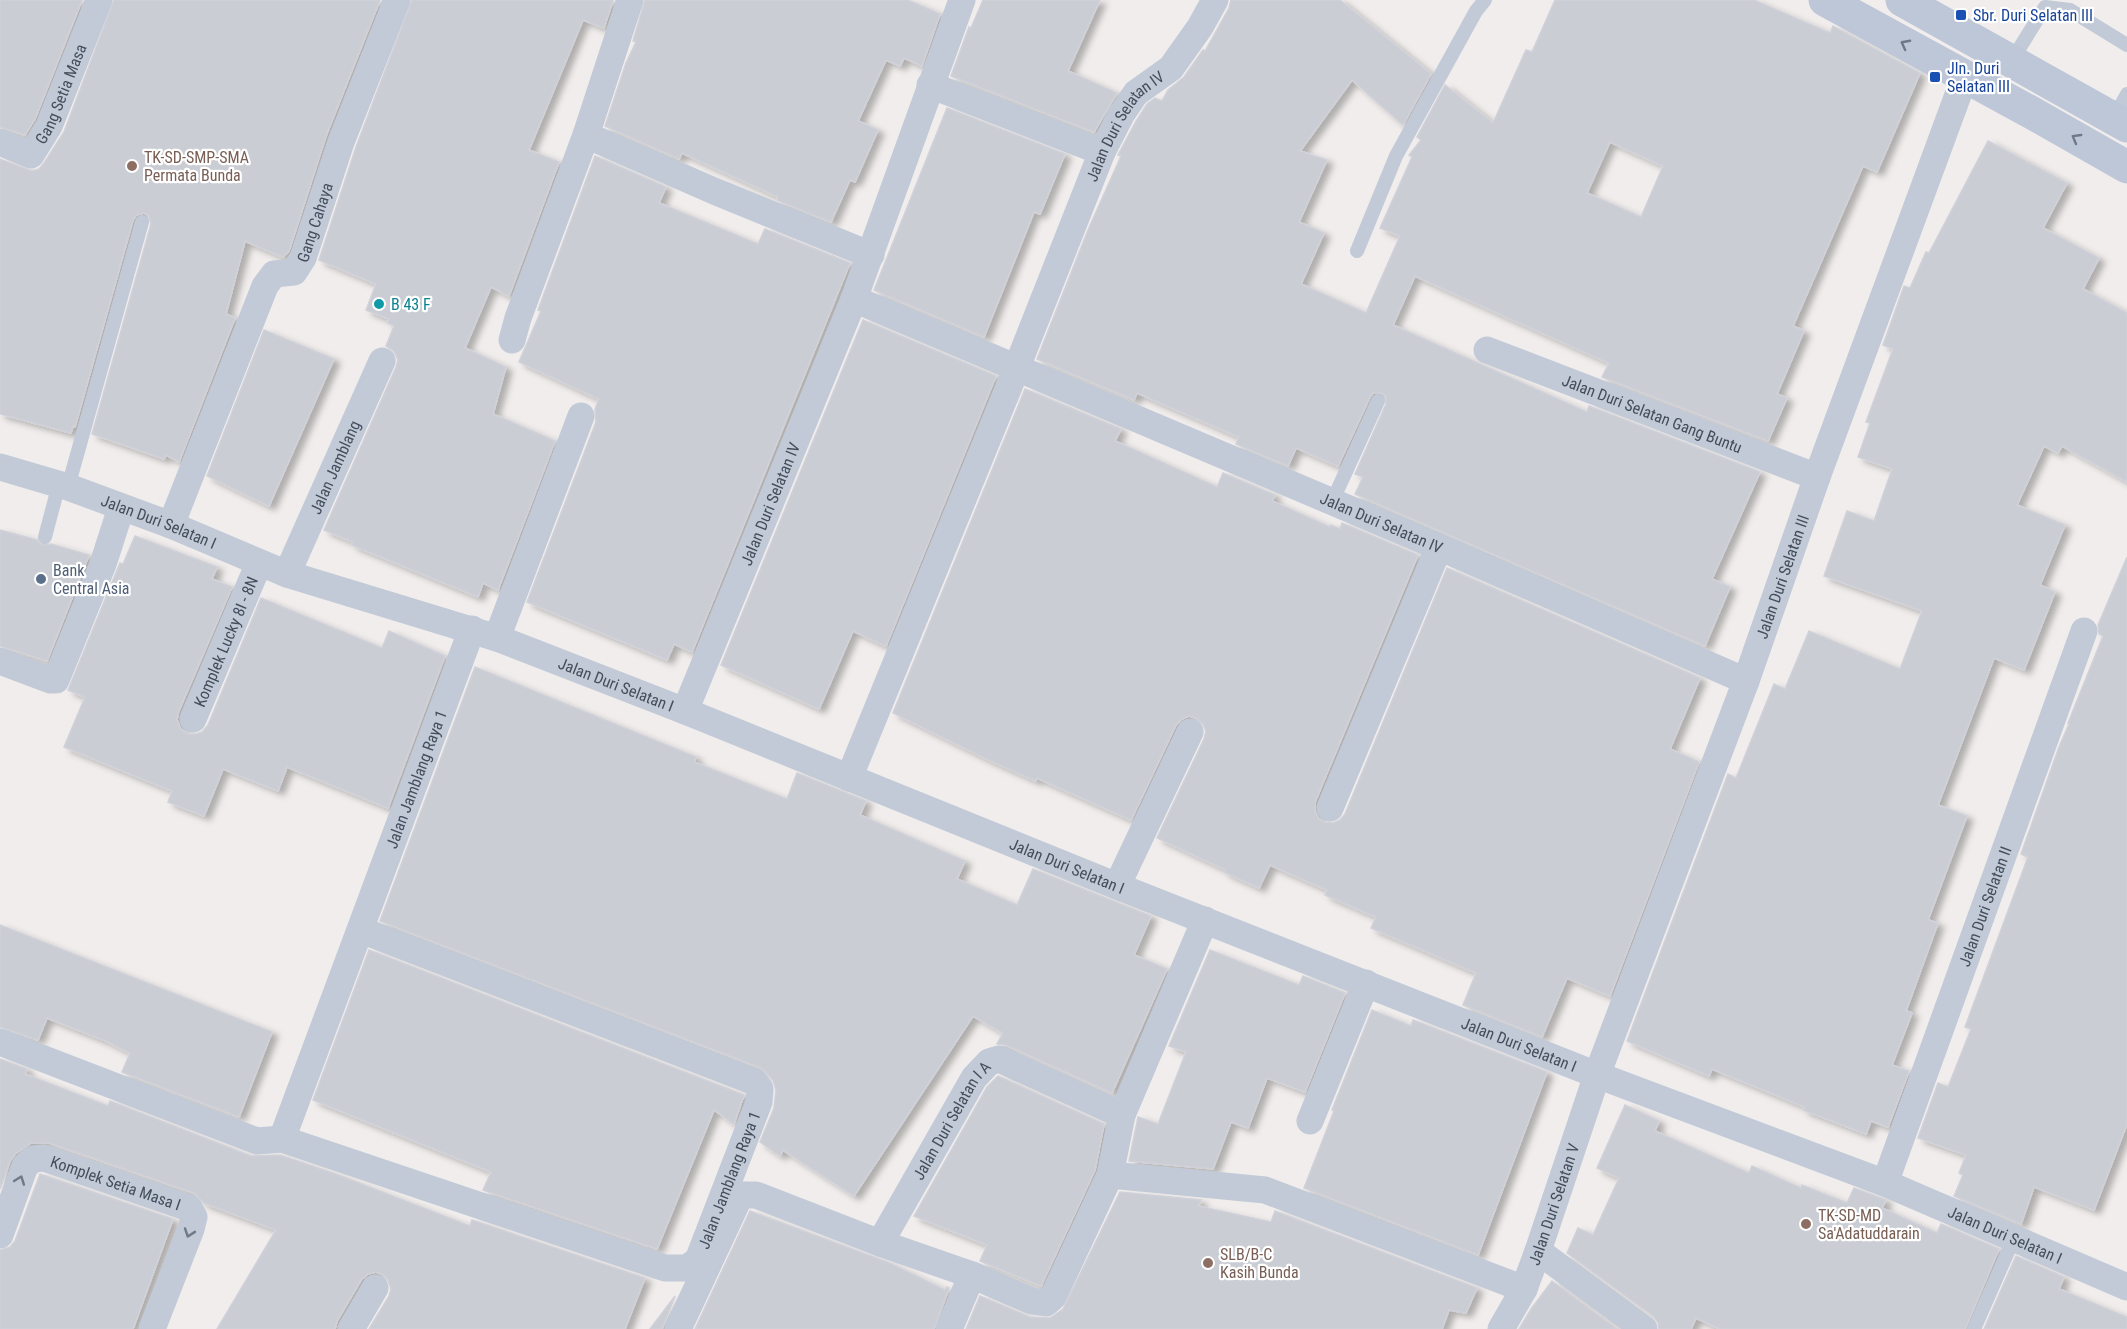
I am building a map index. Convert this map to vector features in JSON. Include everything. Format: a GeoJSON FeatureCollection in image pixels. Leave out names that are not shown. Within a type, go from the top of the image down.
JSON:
{"type":"FeatureCollection","features":[{"type":"Feature","properties":{"kind":"main road"},"geometry":{"type":"LineString","coordinates":[[1825,0],[1880,13],[1965,76],[2127,167]]}},
{"type":"Feature","properties":{"kind":"main road"},"geometry":{"type":"LineString","coordinates":[[1902,0],[2012,60],[2123,113]]}},
{"type":"Feature","properties":{"kind":"main road"},"geometry":{"type":"LineString","coordinates":[[1965,76],[1980,42]]}},
{"type":"Feature","properties":{"kind":"street","name":"Gang Setia Masa"},"geometry":{"type":"LineString","coordinates":[[0,142],[31,155],[49,126],[99,0]]}},
{"type":"Feature","properties":{"kind":"street","name":"Gang Cahaya"},"geometry":{"type":"LineString","coordinates":[[171,525],[265,286],[274,274],[294,272],[303,258],[341,142],[397,0]]}},
{"type":"Feature","properties":{"kind":"street"},"geometry":{"type":"LineString","coordinates":[[512,340],[518,318],[586,135],[630,0]]}},
{"type":"Feature","properties":{"kind":"street","name":"Jalan Duri Selatan IV"},"geometry":{"type":"LineString","coordinates":[[685,711],[871,255],[962,0]]}},
{"type":"Feature","properties":{"kind":"street","name":"Jalan Duri Selatan IV"},"geometry":{"type":"LineString","coordinates":[[849,778],[1102,152],[1121,115],[1136,93],[1171,68],[1200,27],[1215,0]]}},
{"type":"Feature","properties":{"kind":"street","name":"Jalan Duri Selatan III"},"geometry":{"type":"LineString","coordinates":[[1597,1075],[1746,681],[1817,477],[1965,76]]}},
{"type":"Feature","properties":{"kind":"street"},"geometry":{"type":"LineString","coordinates":[[930,85],[1102,152]]}},
{"type":"Feature","properties":{"kind":"street"},"geometry":{"type":"LineString","coordinates":[[586,135],[714,191],[871,255]]}},
{"type":"Feature","properties":{"kind":"street","name":"Jalan Duri Selatan IV"},"geometry":{"type":"LineString","coordinates":[[854,298],[1439,547],[1746,681]]}},
{"type":"Feature","properties":{"kind":"street","name":"Jalan Duri Selatan Gang Buntu"},"geometry":{"type":"LineString","coordinates":[[1487,350],[1817,477]]}},
{"type":"Feature","properties":{"kind":"street","name":"Jalan Jamblang"},"geometry":{"type":"LineString","coordinates":[[287,574],[382,361]]}},
{"type":"Feature","properties":{"kind":"street","name":"Jalan Jamblang Raya 1"},"geometry":{"type":"LineString","coordinates":[[282,1139],[361,930],[484,633],[581,416]]}},
{"type":"Feature","properties":{"kind":"street","name":"Jalan Duri Selatan I"},"geometry":{"type":"LineString","coordinates":[[0,467],[63,485],[171,525],[287,574],[484,633],[1597,1075],[1886,1183],[2127,1287]]}},
{"type":"Feature","properties":{"kind":"street"},"geometry":{"type":"LineString","coordinates":[[0,661],[50,680],[56,680],[103,564],[121,508]]}},
{"type":"Feature","properties":{"kind":"street"},"geometry":{"type":"LineString","coordinates":[[1330,808],[1439,547]]}},
{"type":"Feature","properties":{"kind":"street","name":"Komplek Lucky 8I - 8N"},"geometry":{"type":"LineString","coordinates":[[193,719],[260,563]]}},
{"type":"Feature","properties":{"kind":"street","name":"Jalan Duri Selatan II"},"geometry":{"type":"LineString","coordinates":[[1886,1183],[2084,631]]}},
{"type":"Feature","properties":{"kind":"street"},"geometry":{"type":"LineString","coordinates":[[1117,886],[1190,732]]}},
{"type":"Feature","properties":{"kind":"street"},"geometry":{"type":"LineString","coordinates":[[678,1329],[738,1198],[756,1194],[880,1244],[972,1275],[1032,1301],[1046,1303],[1053,1297],[1110,1175],[1122,1115],[1205,920]]}},
{"type":"Feature","properties":{"kind":"street","name":"Jalan Jamblang Raya 1"},"geometry":{"type":"LineString","coordinates":[[0,1042],[257,1142],[282,1139],[665,1268],[687,1268],[698,1260],[759,1102],[760,1089],[755,1082],[361,930]]}},
{"type":"Feature","properties":{"kind":"street"},"geometry":{"type":"LineString","coordinates":[[1310,1121],[1366,983]]}},
{"type":"Feature","properties":{"kind":"street","name":"Jalan Duri Selatan I A"},"geometry":{"type":"LineString","coordinates":[[880,1244],[974,1078],[989,1062],[999,1059],[1122,1115]]}},
{"type":"Feature","properties":{"kind":"street","name":"Jalan Duri Selatan V"},"geometry":{"type":"LineString","coordinates":[[1501,1329],[1524,1289],[1597,1075]]}},
{"type":"Feature","properties":{"kind":"street","name":"Komplek Setia Masa I"},"geometry":{"type":"LineString","coordinates":[[0,1235],[25,1166],[33,1159],[44,1158],[189,1208],[194,1217],[191,1229],[152,1329]]}},
{"type":"Feature","properties":{"kind":"street"},"geometry":{"type":"LineString","coordinates":[[1110,1175],[1265,1190],[1524,1289]]}},
{"type":"Feature","properties":{"kind":"street"},"geometry":{"type":"LineString","coordinates":[[1538,1251],[1644,1329]]}},
{"type":"Feature","properties":{"kind":"street"},"geometry":{"type":"LineString","coordinates":[[949,1329],[972,1275]]}},
{"type":"Feature","properties":{"kind":"street"},"geometry":{"type":"LineString","coordinates":[[351,1329],[375,1288]]}},
{"type":"Feature","properties":{"kind":"lane"},"geometry":{"type":"LineString","coordinates":[[1357,251],[1396,156],[1476,11],[1485,0]]}},
{"type":"Feature","properties":{"kind":"lane"},"geometry":{"type":"LineString","coordinates":[[2012,60],[2045,7],[2070,10],[2127,45]]}},
{"type":"Feature","properties":{"kind":"lane"},"geometry":{"type":"LineString","coordinates":[[45,537],[63,485],[142,222]]}},
{"type":"Feature","properties":{"kind":"lane"},"geometry":{"type":"LineString","coordinates":[[1332,502],[1378,401]]}},
{"type":"Feature","properties":{"kind":"lane"},"geometry":{"type":"LineString","coordinates":[[1974,1329],[2014,1238]]}},
{"type":"Feature","properties":{"kind":"building"},"geometry":{"type":"Polygon","coordinates":[[[0,0],[82,0],[35,119],[25,135],[0,127],[0,0]]]}},
{"type":"Feature","properties":{"kind":"building"},"geometry":{"type":"Polygon","coordinates":[[[114,0],[380,0],[326,136],[289,251],[283,257],[245,241],[226,314],[235,318],[179,462],[166,455],[164,459],[92,434],[151,224],[149,216],[144,213],[136,215],[133,220],[75,427],[73,426],[71,433],[0,414],[0,159],[32,171],[39,169],[44,163],[64,132],[114,0]]]}},
{"type":"Feature","properties":{"kind":"building"},"geometry":{"type":"Polygon","coordinates":[[[412,0],[613,0],[604,28],[583,20],[529,150],[559,162],[509,296],[491,287],[465,348],[506,367],[493,414],[555,441],[498,590],[483,583],[478,597],[352,545],[353,542],[324,530],[398,360],[394,351],[386,346],[394,326],[388,323],[389,319],[366,310],[376,284],[319,260],[356,147],[412,0]]]}},
{"type":"Feature","properties":{"kind":"building"},"geometry":{"type":"Polygon","coordinates":[[[645,0],[908,0],[940,14],[922,66],[904,58],[900,66],[886,60],[858,121],[878,130],[855,182],[850,180],[831,222],[777,200],[778,197],[682,153],[679,159],[605,126],[626,63],[636,42],[633,41],[645,0]]]}},
{"type":"Feature","properties":{"kind":"building"},"geometry":{"type":"Polygon","coordinates":[[[983,0],[1100,0],[1068,71],[1117,93],[1094,132],[951,76],[969,27],[971,28],[983,0]]]}},
{"type":"Feature","properties":{"kind":"building"},"geometry":{"type":"Polygon","coordinates":[[[1231,0],[1340,0],[1431,74],[1403,125],[1352,80],[1300,151],[1327,160],[1299,222],[1324,233],[1301,284],[1366,313],[1400,236],[1380,228],[1412,157],[1409,155],[1421,140],[1417,137],[1445,85],[1493,123],[1526,50],[1532,52],[1555,0],[1754,0],[1830,33],[1833,26],[1920,73],[1877,172],[1863,166],[1793,326],[1804,331],[1777,394],[1787,398],[1768,441],[1602,377],[1609,363],[1415,276],[1393,325],[1587,412],[1589,406],[1760,472],[1712,579],[1730,587],[1705,646],[1355,494],[1363,477],[1355,474],[1386,404],[1386,396],[1381,393],[1373,393],[1370,397],[1338,466],[1296,448],[1288,466],[1236,444],[1239,437],[1137,393],[1134,400],[1037,359],[1088,230],[1121,156],[1118,155],[1135,123],[1147,104],[1155,98],[1162,101],[1168,90],[1184,77],[1203,50],[1205,51],[1229,8],[1231,0]],[[1610,142],[1587,193],[1641,217],[1663,166],[1610,142]]]}},
{"type":"Feature","properties":{"kind":"building"},"geometry":{"type":"Polygon","coordinates":[[[947,108],[1065,154],[1040,214],[1034,212],[984,337],[874,290],[947,108]]]}},
{"type":"Feature","properties":{"kind":"building"},"geometry":{"type":"Polygon","coordinates":[[[1988,141],[2067,183],[2043,228],[2099,258],[2083,289],[2127,313],[2127,482],[2062,446],[2058,453],[2044,446],[2017,505],[2065,525],[2040,585],[2055,592],[2024,670],[1994,658],[1938,805],[1967,816],[1928,920],[1938,923],[1906,1011],[1912,1013],[1892,1065],[1909,1071],[1888,1127],[1871,1121],[1866,1134],[1803,1110],[1805,1107],[1712,1069],[1709,1076],[1627,1041],[1728,774],[1736,778],[1774,684],[1785,689],[1809,631],[1900,669],[1922,611],[1824,576],[1847,511],[1874,521],[1892,469],[1858,457],[1870,423],[1866,422],[1893,349],[1883,345],[1904,286],[1910,288],[1926,252],[1929,253],[1988,141]]]}},
{"type":"Feature","properties":{"kind":"building"},"geometry":{"type":"Polygon","coordinates":[[[595,156],[666,187],[659,203],[758,244],[765,229],[850,263],[692,652],[674,644],[667,660],[527,602],[596,422],[595,409],[599,399],[519,362],[541,311],[538,310],[595,156]]]}},
{"type":"Feature","properties":{"kind":"building"},"geometry":{"type":"Polygon","coordinates":[[[863,320],[996,376],[886,646],[853,631],[819,709],[721,665],[863,320]]]}},
{"type":"Feature","properties":{"kind":"building"},"geometry":{"type":"Polygon","coordinates":[[[264,330],[334,359],[269,506],[207,476],[264,330]]]}},
{"type":"Feature","properties":{"kind":"building"},"geometry":{"type":"Polygon","coordinates":[[[1025,389],[1121,429],[1115,441],[1217,487],[1223,473],[1275,495],[1272,501],[1330,527],[1331,525],[1340,529],[1342,523],[1418,555],[1315,802],[1315,811],[1323,822],[1333,823],[1345,814],[1447,568],[1700,678],[1670,749],[1699,762],[1610,996],[1567,978],[1542,1037],[1463,1005],[1476,973],[1371,928],[1376,917],[1325,895],[1327,890],[1270,865],[1259,888],[1157,838],[1204,739],[1206,731],[1203,724],[1196,718],[1189,716],[1176,725],[1131,820],[1037,778],[1036,781],[991,761],[893,713],[1025,389]]]}},
{"type":"Feature","properties":{"kind":"building","name":"Bank Central Asia"},"geometry":{"type":"Polygon","coordinates":[[[0,530],[37,540],[42,545],[51,544],[89,555],[47,661],[0,646],[0,530]]]}},
{"type":"Feature","properties":{"kind":"building"},"geometry":{"type":"Polygon","coordinates":[[[135,536],[217,567],[212,579],[232,587],[178,713],[177,720],[180,728],[187,734],[202,732],[208,725],[261,598],[382,648],[389,631],[445,656],[388,808],[287,767],[278,791],[223,769],[204,816],[168,802],[172,791],[64,747],[85,697],[68,690],[120,563],[123,564],[135,536]]]}},
{"type":"Feature","properties":{"kind":"building"},"geometry":{"type":"Polygon","coordinates":[[[2127,557],[2127,1124],[2094,1210],[2034,1187],[2021,1224],[1954,1196],[1963,1175],[1959,1173],[1966,1155],[1918,1138],[1938,1083],[1948,1087],[1971,1029],[1965,1027],[2028,857],[2021,854],[2068,723],[2103,636],[2099,634],[2098,625],[2127,557]]]}},
{"type":"Feature","properties":{"kind":"building"},"geometry":{"type":"Polygon","coordinates":[[[475,667],[696,757],[694,762],[787,799],[797,773],[866,801],[860,815],[965,861],[957,879],[1017,905],[1033,869],[1151,916],[1134,955],[1167,969],[1112,1093],[1006,1045],[997,1044],[1003,1033],[973,1016],[854,1196],[783,1150],[780,1156],[760,1142],[774,1108],[776,1090],[773,1080],[761,1068],[380,921],[475,667]]]}},
{"type":"Feature","properties":{"kind":"building"},"geometry":{"type":"Polygon","coordinates":[[[0,925],[272,1032],[239,1117],[122,1072],[130,1053],[47,1018],[38,1040],[0,1027],[0,925]]]}},
{"type":"Feature","properties":{"kind":"building"},"geometry":{"type":"Polygon","coordinates":[[[369,950],[744,1095],[734,1124],[714,1110],[657,1249],[483,1190],[491,1172],[313,1100],[369,950]]]}},
{"type":"Feature","properties":{"kind":"building"},"geometry":{"type":"Polygon","coordinates":[[[1210,950],[1299,985],[1303,976],[1345,993],[1305,1092],[1267,1078],[1248,1128],[1231,1122],[1213,1169],[1129,1161],[1138,1117],[1158,1124],[1186,1052],[1169,1046],[1210,950]]]}},
{"type":"Feature","properties":{"kind":"building"},"geometry":{"type":"Polygon","coordinates":[[[1372,1010],[1411,1026],[1413,1020],[1547,1072],[1478,1255],[1304,1188],[1372,1010]]]}},
{"type":"Feature","properties":{"kind":"building"},"geometry":{"type":"Polygon","coordinates":[[[0,1059],[27,1069],[25,1074],[108,1106],[110,1101],[251,1156],[280,1155],[336,1174],[470,1226],[472,1220],[645,1278],[625,1329],[369,1329],[391,1289],[388,1280],[376,1272],[368,1274],[361,1280],[337,1321],[335,1329],[217,1329],[276,1230],[204,1203],[194,1193],[49,1143],[31,1143],[15,1154],[10,1161],[0,1189],[0,1059]]]}},
{"type":"Feature","properties":{"kind":"building"},"geometry":{"type":"Polygon","coordinates":[[[998,1076],[1104,1124],[1095,1170],[1041,1286],[980,1261],[987,1245],[914,1216],[987,1087],[998,1076]]]}},
{"type":"Feature","properties":{"kind":"building"},"geometry":{"type":"Polygon","coordinates":[[[1625,1105],[1659,1121],[1655,1131],[1749,1173],[1752,1166],[1801,1188],[1802,1185],[1847,1203],[1854,1188],[1886,1200],[1882,1208],[1937,1233],[1941,1224],[1999,1249],[1965,1329],[1720,1329],[1696,1318],[1691,1329],[1659,1329],[1658,1322],[1653,1316],[1567,1253],[1578,1228],[1593,1235],[1619,1178],[1597,1168],[1625,1105]]]}},
{"type":"Feature","properties":{"kind":"building"},"geometry":{"type":"Polygon","coordinates":[[[40,1174],[173,1219],[133,1329],[0,1329],[0,1250],[10,1247],[15,1241],[40,1174]]]}},
{"type":"Feature","properties":{"kind":"building"},"geometry":{"type":"Polygon","coordinates":[[[1120,1192],[1201,1200],[1198,1206],[1271,1222],[1275,1211],[1477,1288],[1466,1313],[1449,1310],[1442,1329],[966,1329],[980,1296],[1030,1317],[1050,1318],[1063,1309],[1120,1192]]]}},
{"type":"Feature","properties":{"kind":"building"},"geometry":{"type":"Polygon","coordinates":[[[750,1211],[890,1263],[945,1290],[949,1288],[934,1329],[695,1329],[750,1211]]]}},
{"type":"Feature","properties":{"kind":"building"},"geometry":{"type":"Polygon","coordinates":[[[2016,1256],[2064,1277],[2059,1289],[2127,1317],[2127,1329],[1984,1329],[2016,1256]]]}},
{"type":"Feature","properties":{"kind":"building"},"geometry":{"type":"Polygon","coordinates":[[[1552,1281],[1617,1329],[1519,1329],[1552,1281]]]}},
{"type":"Feature","properties":{"kind":"building"},"geometry":{"type":"Polygon","coordinates":[[[675,1296],[662,1329],[650,1329],[675,1296]]]}},
{"type":"Feature","properties":{"kind":"place","name":"Sbr. Duri Selatan III"},"geometry":{"type":"Point","coordinates":[1961,15]}},
{"type":"Feature","properties":{"kind":"place","name":"Jln. Duri Selatan III"},"geometry":{"type":"Point","coordinates":[1935,77]}},
{"type":"Feature","properties":{"kind":"place","name":"TK-SD-SMP-SMA Permata Bunda"},"geometry":{"type":"Point","coordinates":[132,166]}},
{"type":"Feature","properties":{"kind":"place","name":"B 43 F"},"geometry":{"type":"Point","coordinates":[379,304]}},
{"type":"Feature","properties":{"kind":"place","name":"Bank Central Asia"},"geometry":{"type":"Point","coordinates":[41,579]}},
{"type":"Feature","properties":{"kind":"place","name":"TK-SD-MD Sa'Adatuddarain"},"geometry":{"type":"Point","coordinates":[1806,1224]}},
{"type":"Feature","properties":{"kind":"place","name":"SLB/B-C Kasih Bunda"},"geometry":{"type":"Point","coordinates":[1208,1263]}}]}
